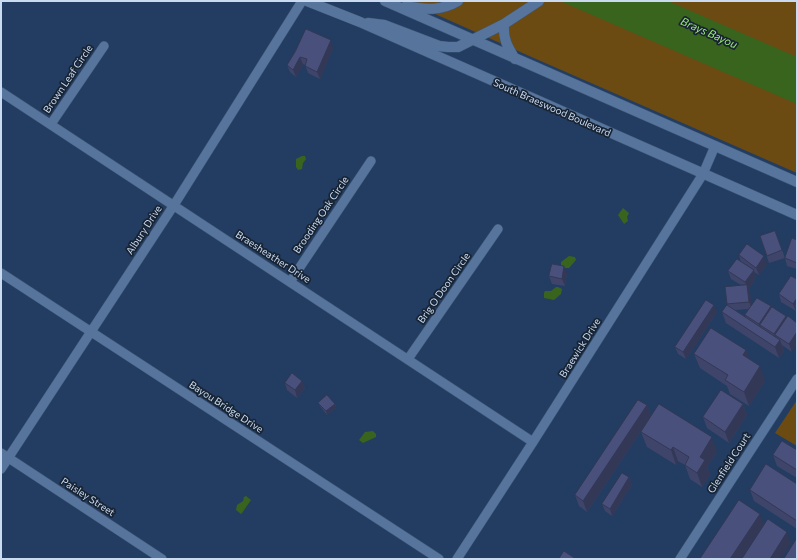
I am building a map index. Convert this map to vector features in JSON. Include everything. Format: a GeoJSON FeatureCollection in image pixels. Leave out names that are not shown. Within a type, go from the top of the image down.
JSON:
{"type":"FeatureCollection","features":[{"type":"Feature","properties":{"kind":"main road","name":"South Braeswood Boulevard"},"geometry":{"type":"LineString","coordinates":[[307,1],[360,22],[797,215]]}},
{"type":"Feature","properties":{"kind":"main road"},"geometry":{"type":"LineString","coordinates":[[389,3],[427,10],[444,8],[458,1]]}},
{"type":"Feature","properties":{"kind":"main road"},"geometry":{"type":"LineString","coordinates":[[360,22],[384,24],[440,46],[448,48],[458,47],[504,24],[539,1]]}},
{"type":"Feature","properties":{"kind":"main road"},"geometry":{"type":"LineString","coordinates":[[389,3],[797,182]]}},
{"type":"Feature","properties":{"kind":"main road"},"geometry":{"type":"LineString","coordinates":[[504,24],[504,39],[508,49],[515,59]]}},
{"type":"Feature","properties":{"kind":"street","name":"Albury Drive"},"geometry":{"type":"LineString","coordinates":[[1,469],[5,456],[91,332],[174,206],[302,1]]}},
{"type":"Feature","properties":{"kind":"street","name":"Brown Leaf Circle"},"geometry":{"type":"LineString","coordinates":[[50,124],[104,46]]}},
{"type":"Feature","properties":{"kind":"street","name":"Braesheather Drive"},"geometry":{"type":"LineString","coordinates":[[1,92],[533,442]]}},
{"type":"Feature","properties":{"kind":"street","name":"Braewick Drive"},"geometry":{"type":"LineString","coordinates":[[457,559],[703,174],[715,146]]}},
{"type":"Feature","properties":{"kind":"street","name":"Brooding Oak Circle"},"geometry":{"type":"LineString","coordinates":[[290,282],[371,161]]}},
{"type":"Feature","properties":{"kind":"street","name":"Brig O Doon Circle"},"geometry":{"type":"LineString","coordinates":[[408,359],[498,229]]}},
{"type":"Feature","properties":{"kind":"street","name":"Bayou Bridge Drive"},"geometry":{"type":"LineString","coordinates":[[1,273],[439,559]]}},
{"type":"Feature","properties":{"kind":"street","name":"Glenfield Court"},"geometry":{"type":"LineString","coordinates":[[680,559],[797,379]]}},
{"type":"Feature","properties":{"kind":"street","name":"Paisley Street"},"geometry":{"type":"LineString","coordinates":[[5,456],[162,559]]}},
{"type":"Feature","properties":{"kind":"shaded area"},"geometry":{"type":"Polygon","coordinates":[[[406,1],[797,1],[797,173],[527,55],[406,1]]]}},
{"type":"Feature","properties":{"kind":"shaded area"},"geometry":{"type":"Polygon","coordinates":[[[797,400],[797,446],[775,433],[797,400]]]}},
{"type":"Feature","properties":{"kind":"water","name":"Brays Bayou"},"geometry":{"type":"Polygon","coordinates":[[[560,1],[668,1],[797,57],[797,104],[560,1]]]}},
{"type":"Feature","properties":{"kind":"water"},"geometry":{"type":"Polygon","coordinates":[[[305,156],[306,159],[303,163],[302,169],[298,170],[296,167],[296,159],[305,156]]]}},
{"type":"Feature","properties":{"kind":"water"},"geometry":{"type":"Polygon","coordinates":[[[623,208],[629,213],[627,217],[628,221],[624,224],[618,215],[623,208]]]}},
{"type":"Feature","properties":{"kind":"water"},"geometry":{"type":"Polygon","coordinates":[[[569,256],[575,257],[576,260],[569,268],[561,268],[561,262],[569,256]]]}},
{"type":"Feature","properties":{"kind":"water"},"geometry":{"type":"Polygon","coordinates":[[[556,287],[562,289],[561,294],[554,300],[544,298],[545,291],[551,291],[556,287]]]}},
{"type":"Feature","properties":{"kind":"water"},"geometry":{"type":"Polygon","coordinates":[[[373,431],[376,434],[376,437],[363,443],[359,440],[365,432],[373,431]]]}},
{"type":"Feature","properties":{"kind":"water"},"geometry":{"type":"Polygon","coordinates":[[[246,496],[251,500],[241,514],[236,510],[237,505],[243,501],[244,497],[246,496]]]}},
{"type":"Feature","properties":{"kind":"building"},"geometry":{"type":"Polygon","coordinates":[[[306,29],[331,40],[317,72],[305,66],[307,59],[300,57],[293,70],[287,65],[306,29]]]}},
{"type":"Feature","properties":{"kind":"building"},"geometry":{"type":"Polygon","coordinates":[[[775,231],[782,250],[767,256],[760,236],[775,231]]]}},
{"type":"Feature","properties":{"kind":"building"},"geometry":{"type":"Polygon","coordinates":[[[792,238],[797,240],[797,263],[785,258],[792,238]]]}},
{"type":"Feature","properties":{"kind":"building"},"geometry":{"type":"Polygon","coordinates":[[[747,244],[764,256],[756,268],[739,255],[747,244]]]}},
{"type":"Feature","properties":{"kind":"building"},"geometry":{"type":"Polygon","coordinates":[[[737,259],[754,270],[745,282],[728,271],[737,259]]]}},
{"type":"Feature","properties":{"kind":"building"},"geometry":{"type":"Polygon","coordinates":[[[552,264],[564,266],[562,279],[549,276],[552,264]]]}},
{"type":"Feature","properties":{"kind":"building"},"geometry":{"type":"Polygon","coordinates":[[[791,276],[797,279],[797,298],[793,304],[779,294],[791,276]]]}},
{"type":"Feature","properties":{"kind":"building"},"geometry":{"type":"Polygon","coordinates":[[[747,285],[749,302],[727,304],[725,287],[747,285]]]}},
{"type":"Feature","properties":{"kind":"building"},"geometry":{"type":"Polygon","coordinates":[[[757,298],[771,306],[759,324],[745,315],[757,298]]]}},
{"type":"Feature","properties":{"kind":"building"},"geometry":{"type":"Polygon","coordinates":[[[706,300],[714,305],[683,352],[675,347],[706,300]]]}},
{"type":"Feature","properties":{"kind":"building"},"geometry":{"type":"Polygon","coordinates":[[[727,305],[780,340],[775,347],[722,312],[727,305]]]}},
{"type":"Feature","properties":{"kind":"building"},"geometry":{"type":"Polygon","coordinates":[[[772,307],[786,316],[774,334],[760,325],[772,307]]]}},
{"type":"Feature","properties":{"kind":"building"},"geometry":{"type":"Polygon","coordinates":[[[788,316],[797,323],[797,332],[789,344],[775,335],[788,316]]]}},
{"type":"Feature","properties":{"kind":"building"},"geometry":{"type":"Polygon","coordinates":[[[711,328],[746,350],[743,355],[760,366],[744,392],[725,380],[728,375],[694,354],[711,328]]]}},
{"type":"Feature","properties":{"kind":"building"},"geometry":{"type":"Polygon","coordinates":[[[292,373],[302,381],[295,390],[285,383],[292,373]]]}},
{"type":"Feature","properties":{"kind":"building"},"geometry":{"type":"Polygon","coordinates":[[[721,390],[743,404],[725,432],[703,417],[721,390]]]}},
{"type":"Feature","properties":{"kind":"building"},"geometry":{"type":"Polygon","coordinates":[[[327,395],[335,404],[326,411],[318,403],[327,395]]]}},
{"type":"Feature","properties":{"kind":"building"},"geometry":{"type":"Polygon","coordinates":[[[638,400],[647,405],[583,501],[575,495],[638,400]]]}},
{"type":"Feature","properties":{"kind":"building"},"geometry":{"type":"Polygon","coordinates":[[[659,404],[712,437],[700,457],[705,460],[697,473],[685,465],[689,457],[673,447],[671,450],[641,432],[659,404]]]}},
{"type":"Feature","properties":{"kind":"building"},"geometry":{"type":"Polygon","coordinates":[[[782,441],[797,450],[797,470],[773,455],[782,441]]]}},
{"type":"Feature","properties":{"kind":"building"},"geometry":{"type":"Polygon","coordinates":[[[766,464],[797,484],[797,521],[750,490],[766,464]]]}},
{"type":"Feature","properties":{"kind":"building"},"geometry":{"type":"Polygon","coordinates":[[[622,473],[629,477],[610,509],[602,504],[622,473]]]}},
{"type":"Feature","properties":{"kind":"building"},"geometry":{"type":"Polygon","coordinates":[[[739,500],[760,514],[730,559],[700,559],[739,500]]]}},
{"type":"Feature","properties":{"kind":"building"},"geometry":{"type":"Polygon","coordinates":[[[768,519],[787,532],[770,559],[742,559],[768,519]]]}},
{"type":"Feature","properties":{"kind":"building"},"geometry":{"type":"Polygon","coordinates":[[[797,538],[797,559],[784,559],[797,538]]]}},
{"type":"Feature","properties":{"kind":"building"},"geometry":{"type":"Polygon","coordinates":[[[564,551],[576,559],[559,559],[564,551]]]}}]}
